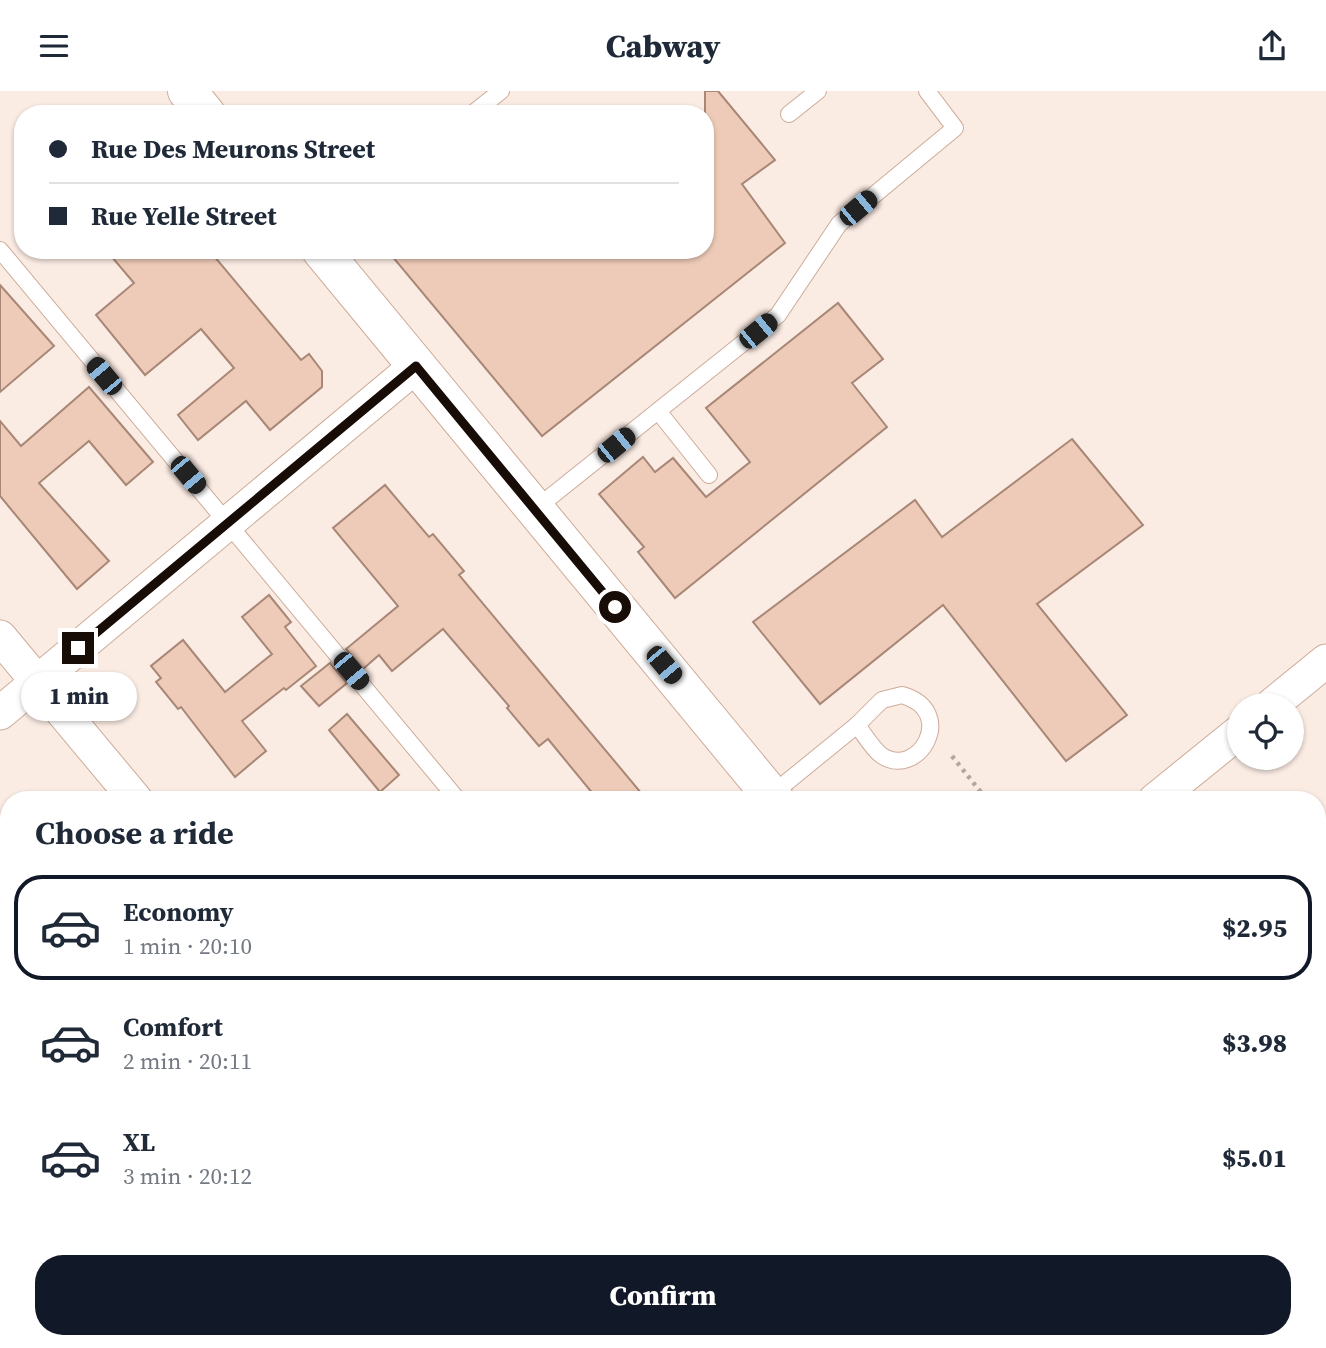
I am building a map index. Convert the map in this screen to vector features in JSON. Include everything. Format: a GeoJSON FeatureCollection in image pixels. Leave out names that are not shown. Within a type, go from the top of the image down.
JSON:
{"type":"FeatureCollection","features":[{"type":"Feature","properties":{"kind":"street"},"geometry":{"type":"LineString","coordinates":[[187,91],[199,105]]}},
{"type":"Feature","properties":{"kind":"street"},"geometry":{"type":"LineString","coordinates":[[328,259],[768,791]]}},
{"type":"Feature","properties":{"kind":"street"},"geometry":{"type":"LineString","coordinates":[[0,713],[416,366]]}},
{"type":"Feature","properties":{"kind":"street"},"geometry":{"type":"LineString","coordinates":[[0,637],[129,791]]}},
{"type":"Feature","properties":{"kind":"street"},"geometry":{"type":"LineString","coordinates":[[1287,693],[1326,661]]}},
{"type":"Feature","properties":{"kind":"street"},"geometry":{"type":"LineString","coordinates":[[1166,791],[1227,742]]}},
{"type":"Feature","properties":{"kind":"lane"},"geometry":{"type":"LineString","coordinates":[[483,105],[500,91]]}},
{"type":"Feature","properties":{"kind":"lane"},"geometry":{"type":"LineString","coordinates":[[789,114],[818,91]]}},
{"type":"Feature","properties":{"kind":"lane"},"geometry":{"type":"LineString","coordinates":[[534,510],[778,315],[839,224],[955,128],[927,91]]}},
{"type":"Feature","properties":{"kind":"lane"},"geometry":{"type":"LineString","coordinates":[[0,250],[451,791]]}},
{"type":"Feature","properties":{"kind":"lane"},"geometry":{"type":"LineString","coordinates":[[658,411],[709,475]]}},
{"type":"Feature","properties":{"kind":"lane"},"geometry":{"type":"LineString","coordinates":[[780,791],[882,700],[902,695],[912,698],[927,712],[930,732],[921,751],[912,757],[890,759],[880,754],[857,725]]}},
{"type":"Feature","properties":{"kind":"path"},"geometry":{"type":"LineString","coordinates":[[952,756],[980,791]]}},
{"type":"Feature","properties":{"kind":"building"},"geometry":{"type":"Polygon","coordinates":[[[705,91],[718,91],[775,160],[742,184],[785,243],[542,436],[394,259],[714,259],[714,105],[705,105],[705,91]]]}},
{"type":"Feature","properties":{"kind":"building"},"geometry":{"type":"Polygon","coordinates":[[[114,259],[217,259],[301,360],[309,354],[322,371],[322,387],[270,430],[246,401],[198,440],[178,415],[234,368],[201,329],[145,375],[96,315],[134,283],[114,259]]]}},
{"type":"Feature","properties":{"kind":"building"},"geometry":{"type":"Polygon","coordinates":[[[0,285],[54,346],[0,392],[0,285]]]}},
{"type":"Feature","properties":{"kind":"building"},"geometry":{"type":"Polygon","coordinates":[[[838,303],[883,359],[852,383],[887,427],[675,598],[638,552],[644,547],[599,494],[643,457],[655,472],[673,458],[706,497],[750,462],[706,408],[838,303]]]}},
{"type":"Feature","properties":{"kind":"building"},"geometry":{"type":"Polygon","coordinates":[[[89,387],[153,462],[126,485],[89,441],[39,483],[109,561],[77,589],[0,496],[0,421],[21,446],[89,387]]]}},
{"type":"Feature","properties":{"kind":"building"},"geometry":{"type":"Polygon","coordinates":[[[1072,439],[1143,525],[1037,604],[1127,715],[1066,761],[943,605],[820,704],[753,622],[915,500],[942,537],[1072,439]]]}},
{"type":"Feature","properties":{"kind":"building"},"geometry":{"type":"Polygon","coordinates":[[[385,485],[429,537],[433,534],[464,571],[459,575],[639,791],[591,791],[548,739],[539,746],[507,708],[509,706],[443,629],[392,671],[379,655],[363,669],[346,649],[398,606],[333,528],[385,485]]]}},
{"type":"Feature","properties":{"kind":"building"},"geometry":{"type":"Polygon","coordinates":[[[269,595],[291,622],[285,627],[316,666],[242,721],[266,751],[235,777],[181,707],[178,709],[156,682],[161,678],[151,666],[183,640],[225,692],[272,654],[242,617],[269,595]]]}},
{"type":"Feature","properties":{"kind":"building"},"geometry":{"type":"Polygon","coordinates":[[[330,663],[347,683],[319,706],[301,686],[330,663]]]}},
{"type":"Feature","properties":{"kind":"building"},"geometry":{"type":"Polygon","coordinates":[[[347,714],[399,775],[379,791],[329,730],[347,714]]]}},
{"type":"Feature","properties":{"kind":"route"},"geometry":{"type":"LineString","coordinates":[[78,648],[416,366],[615,607]]}}]}
